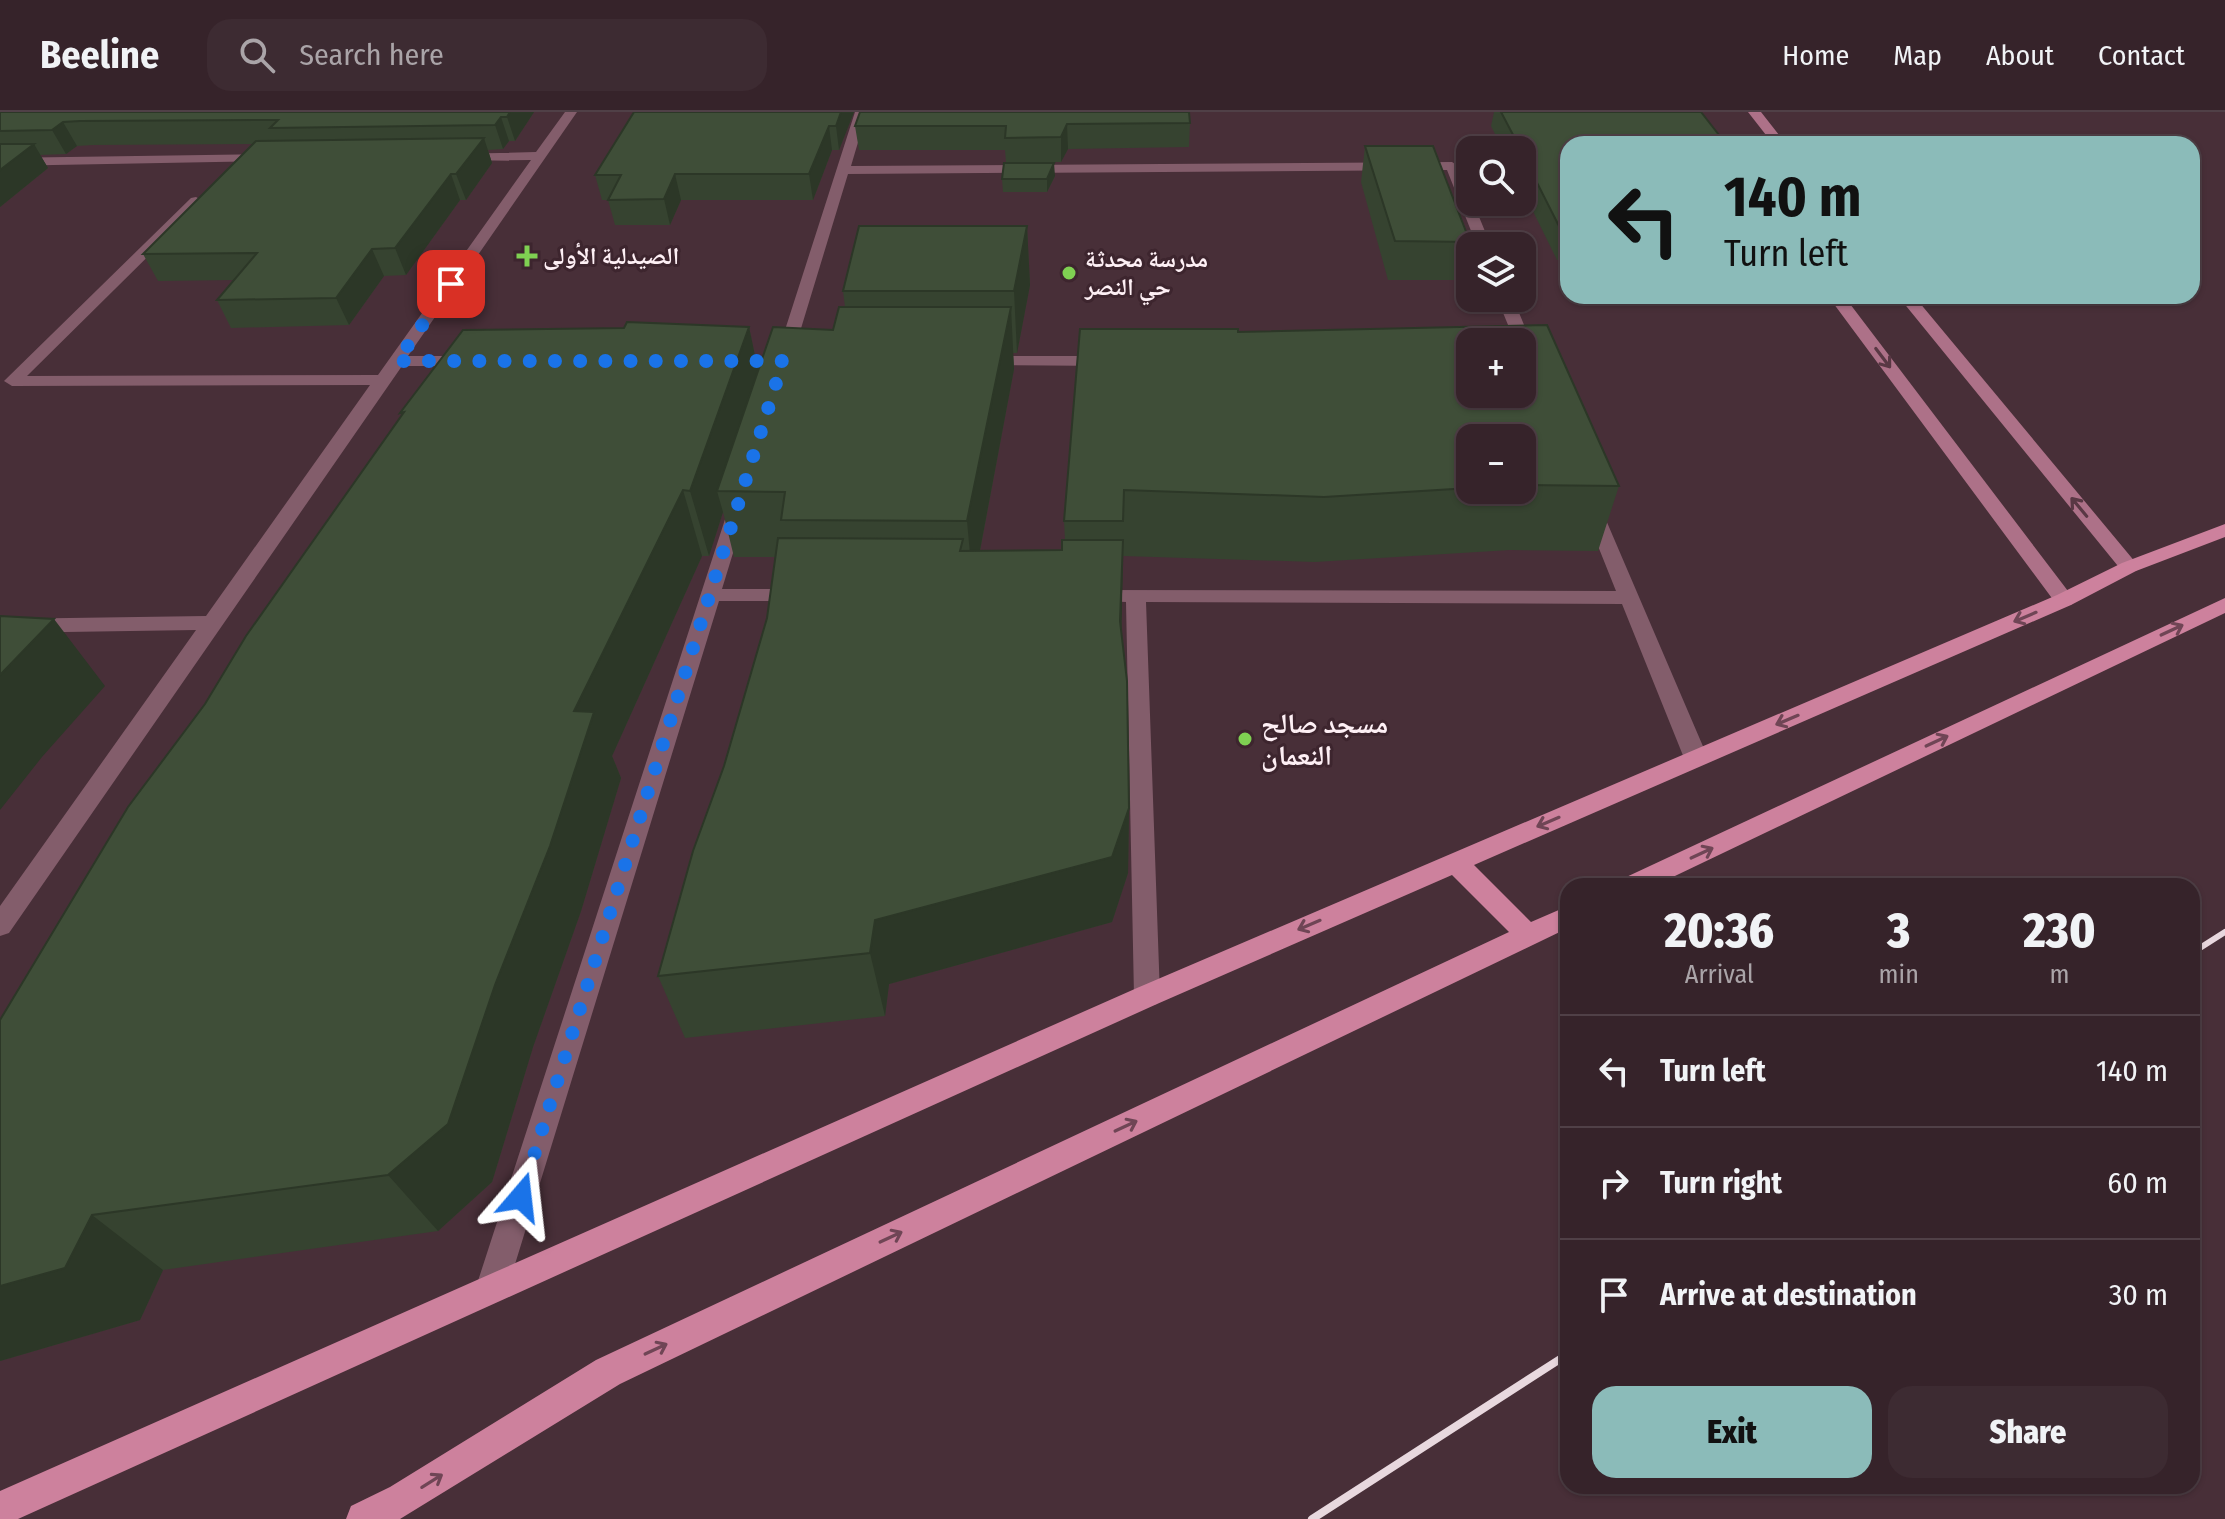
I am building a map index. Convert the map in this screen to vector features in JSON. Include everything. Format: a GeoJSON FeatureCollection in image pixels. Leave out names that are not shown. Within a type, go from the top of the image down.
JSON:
{"type":"FeatureCollection","features":[{"type":"Feature","properties":{"kind":"main road"},"geometry":{"type":"LineString","coordinates":[[1754,112],[1774,136]]}},
{"type":"Feature","properties":{"kind":"main road"},"geometry":{"type":"LineString","coordinates":[[1842,304],[2064,600]]}},
{"type":"Feature","properties":{"kind":"main road"},"geometry":{"type":"LineString","coordinates":[[1913,304],[2129,567]]}},
{"type":"Feature","properties":{"kind":"main road"},"geometry":{"type":"LineString","coordinates":[[0,1509],[1147,996],[2064,600],[2129,567],[2225,530]]}},
{"type":"Feature","properties":{"kind":"main road"},"geometry":{"type":"LineString","coordinates":[[1648,878],[2225,605]]}},
{"type":"Feature","properties":{"kind":"main road"},"geometry":{"type":"LineString","coordinates":[[1455,862],[1528,935]]}},
{"type":"Feature","properties":{"kind":"main road"},"geometry":{"type":"LineString","coordinates":[[364,1519],[402,1499],[608,1372],[1560,920]]}},
{"type":"Feature","properties":{"kind":"street"},"geometry":{"type":"LineString","coordinates":[[0,926],[571,112]]}},
{"type":"Feature","properties":{"kind":"street"},"geometry":{"type":"LineString","coordinates":[[782,364],[861,112]]}},
{"type":"Feature","properties":{"kind":"street"},"geometry":{"type":"LineString","coordinates":[[446,157],[541,156]]}},
{"type":"Feature","properties":{"kind":"street"},"geometry":{"type":"LineString","coordinates":[[241,158],[12,381],[384,380]]}},
{"type":"Feature","properties":{"kind":"street"},"geometry":{"type":"LineString","coordinates":[[0,162],[288,158]]}},
{"type":"Feature","properties":{"kind":"street"},"geometry":{"type":"LineString","coordinates":[[843,170],[1452,166],[1478,232]]}},
{"type":"Feature","properties":{"kind":"street"},"geometry":{"type":"LineString","coordinates":[[397,361],[490,361]]}},
{"type":"Feature","properties":{"kind":"street"},"geometry":{"type":"LineString","coordinates":[[959,361],[1135,361]]}},
{"type":"Feature","properties":{"kind":"street"},"geometry":{"type":"LineString","coordinates":[[492,1287],[747,478]]}},
{"type":"Feature","properties":{"kind":"street"},"geometry":{"type":"LineString","coordinates":[[1583,486],[1696,758]]}},
{"type":"Feature","properties":{"kind":"street"},"geometry":{"type":"LineString","coordinates":[[710,595],[821,595]]}},
{"type":"Feature","properties":{"kind":"street"},"geometry":{"type":"LineString","coordinates":[[1073,595],[1630,598]]}},
{"type":"Feature","properties":{"kind":"street"},"geometry":{"type":"LineString","coordinates":[[1136,595],[1147,996]]}},
{"type":"Feature","properties":{"kind":"street"},"geometry":{"type":"LineString","coordinates":[[0,626],[213,623]]}},
{"type":"Feature","properties":{"kind":"building"},"geometry":{"type":"Polygon","coordinates":[[[0,112],[510,112],[495,125],[270,128],[278,120],[80,121],[63,122],[52,130],[0,131],[0,112]]]}},
{"type":"Feature","properties":{"kind":"building"},"geometry":{"type":"Polygon","coordinates":[[[634,112],[841,112],[836,126],[829,126],[809,174],[675,174],[664,199],[608,200],[621,175],[595,175],[634,112]]]}},
{"type":"Feature","properties":{"kind":"building"},"geometry":{"type":"Polygon","coordinates":[[[860,112],[1189,112],[1190,123],[1067,124],[1061,137],[1005,138],[1006,126],[855,126],[860,112]]]}},
{"type":"Feature","properties":{"kind":"building"},"geometry":{"type":"Polygon","coordinates":[[[1501,112],[1701,112],[1720,136],[1560,136],[1560,228],[1536,181],[1536,136],[1514,136],[1501,112]]]}},
{"type":"Feature","properties":{"kind":"building"},"geometry":{"type":"Polygon","coordinates":[[[484,138],[456,174],[451,174],[395,248],[372,249],[336,298],[217,300],[257,253],[143,254],[256,141],[484,138]]]}},
{"type":"Feature","properties":{"kind":"building"},"geometry":{"type":"Polygon","coordinates":[[[0,144],[34,144],[0,170],[0,144]]]}},
{"type":"Feature","properties":{"kind":"building"},"geometry":{"type":"Polygon","coordinates":[[[1365,146],[1433,146],[1456,206],[1456,216],[1460,216],[1466,232],[1456,232],[1456,242],[1395,241],[1365,146]]]}},
{"type":"Feature","properties":{"kind":"building"},"geometry":{"type":"Polygon","coordinates":[[[1004,163],[1054,163],[1047,179],[1002,179],[1004,163]]]}},
{"type":"Feature","properties":{"kind":"building"},"geometry":{"type":"Polygon","coordinates":[[[859,226],[1027,226],[1014,291],[843,291],[859,226]]]}},
{"type":"Feature","properties":{"kind":"building"},"geometry":{"type":"Polygon","coordinates":[[[839,307],[1011,307],[967,521],[781,520],[785,492],[717,491],[773,327],[833,330],[839,307]]]}},
{"type":"Feature","properties":{"kind":"building"},"geometry":{"type":"Polygon","coordinates":[[[627,322],[749,327],[690,491],[683,490],[574,711],[594,712],[550,846],[495,985],[448,1124],[388,1175],[92,1215],[65,1268],[0,1286],[0,1020],[128,807],[205,704],[246,636],[404,412],[400,413],[463,330],[624,328],[627,322]]]}},
{"type":"Feature","properties":{"kind":"building"},"geometry":{"type":"Polygon","coordinates":[[[1547,325],[1619,486],[1536,485],[1536,424],[1456,424],[1456,489],[1324,497],[1124,490],[1123,521],[1064,521],[1080,329],[1238,329],[1238,332],[1547,325]]]}},
{"type":"Feature","properties":{"kind":"building"},"geometry":{"type":"Polygon","coordinates":[[[778,538],[963,539],[960,551],[1062,550],[1062,540],[1123,540],[1120,621],[1127,681],[1129,808],[1112,857],[875,920],[870,953],[658,976],[693,851],[724,766],[767,618],[778,538]]]}},
{"type":"Feature","properties":{"kind":"building"},"geometry":{"type":"Polygon","coordinates":[[[0,616],[54,619],[0,675],[0,616]]]}},
{"type":"Feature","properties":{"kind":"railway"},"geometry":{"type":"LineString","coordinates":[[2200,948],[2225,932]]}},
{"type":"Feature","properties":{"kind":"railway"},"geometry":{"type":"LineString","coordinates":[[1312,1519],[1560,1359]]}},
{"type":"Feature","properties":{"kind":"place","name":"الصيدلية الأولى"},"geometry":{"type":"Point","coordinates":[527,256]}},
{"type":"Feature","properties":{"kind":"place","name":"مدرسة محدثة حي النصر"},"geometry":{"type":"Point","coordinates":[1069,273]}},
{"type":"Feature","properties":{"kind":"place","name":"مسجد صالح النعمان"},"geometry":{"type":"Point","coordinates":[1245,739]}},
{"type":"Feature","properties":{"kind":"route"},"geometry":{"type":"LineString","coordinates":[[451,284],[397,361],[783,361],[521,1197]]}}]}
